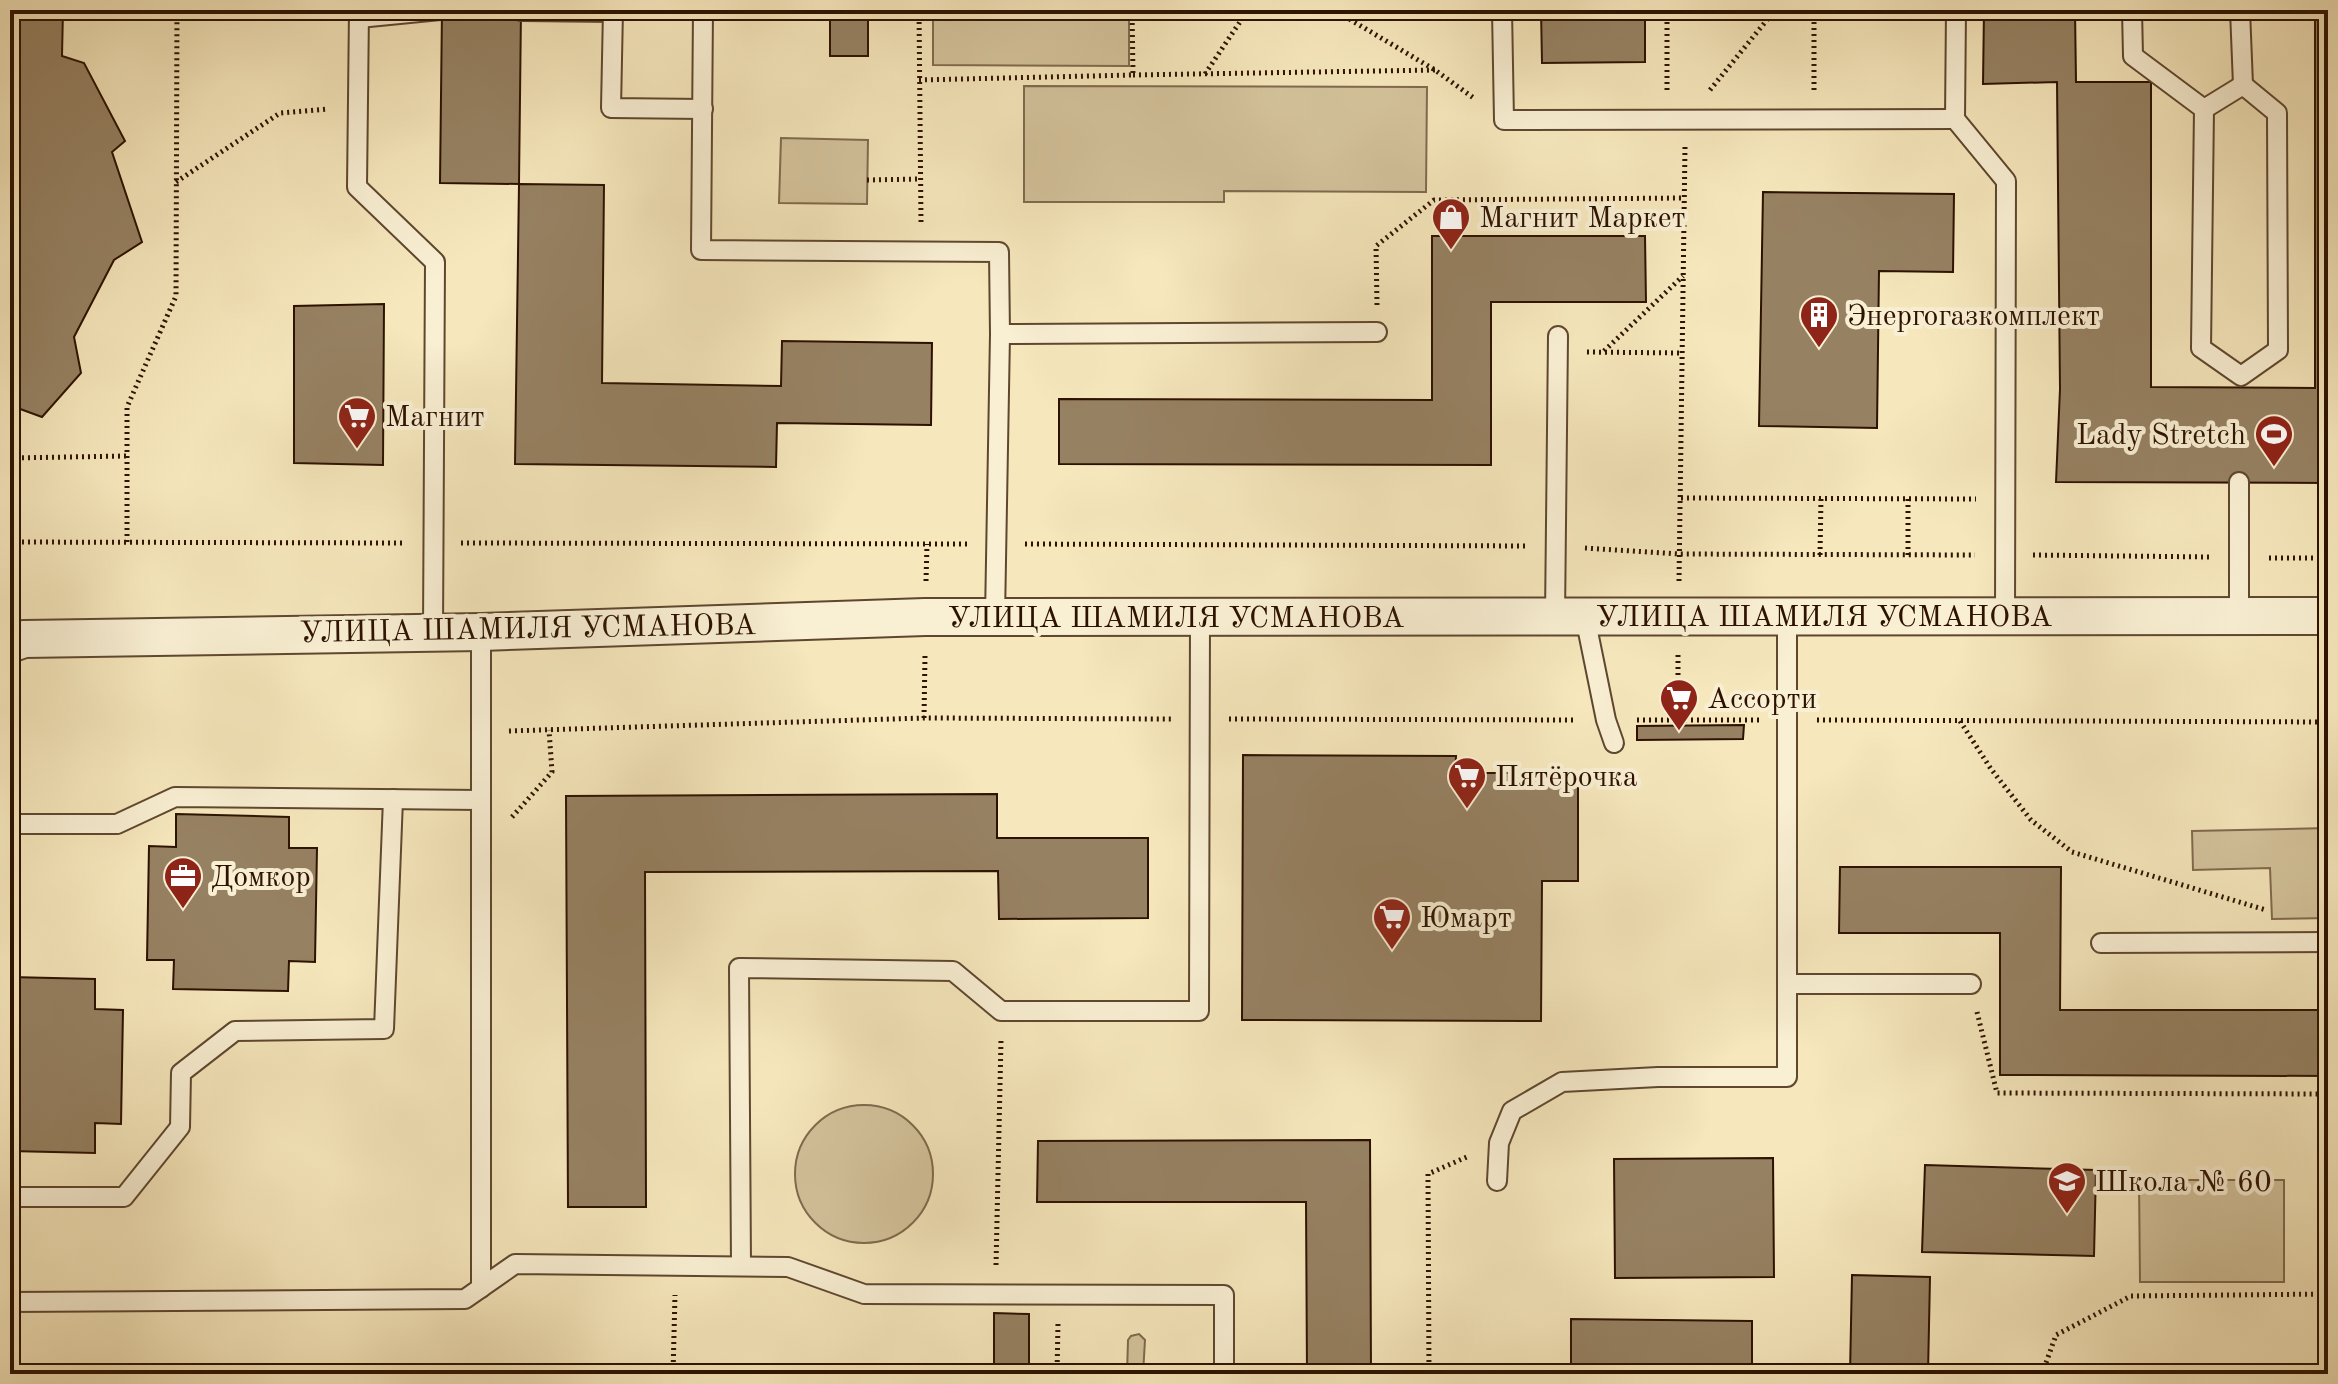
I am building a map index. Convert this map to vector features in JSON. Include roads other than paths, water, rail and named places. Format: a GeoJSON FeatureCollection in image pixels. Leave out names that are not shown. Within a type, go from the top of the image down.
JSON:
{"type":"FeatureCollection","features":[{"type":"Feature","properties":{"kind":"street","name":"УЛИЦА ШАМИЛЯ УСМАНОВА"},"geometry":{"type":"LineString","coordinates":[[15,639],[481,632],[995,617],[2328,616]]}},
{"type":"Feature","properties":{"kind":"lane"},"geometry":{"type":"LineString","coordinates":[[433,631],[435,262],[357,187],[357,107],[359,14],[440,10]]}},
{"type":"Feature","properties":{"kind":"lane"},"geometry":{"type":"LineString","coordinates":[[703,10],[701,250],[999,252],[995,617]]}},
{"type":"Feature","properties":{"kind":"lane"},"geometry":{"type":"LineString","coordinates":[[1502,10],[1504,120],[1955,119]]}},
{"type":"Feature","properties":{"kind":"lane"},"geometry":{"type":"LineString","coordinates":[[1956,10],[1955,119],[2006,181],[2005,616]]}},
{"type":"Feature","properties":{"kind":"lane"},"geometry":{"type":"LineString","coordinates":[[2132,10],[2133,56],[2204,109]]}},
{"type":"Feature","properties":{"kind":"lane"},"geometry":{"type":"LineString","coordinates":[[2204,109],[2201,348],[2240,382],[2278,350],[2277,113],[2243,85],[2240,10]]}},
{"type":"Feature","properties":{"kind":"lane"},"geometry":{"type":"LineString","coordinates":[[521,11],[613,11],[611,108],[703,109]]}},
{"type":"Feature","properties":{"kind":"lane"},"geometry":{"type":"LineString","coordinates":[[2204,109],[2243,85]]}},
{"type":"Feature","properties":{"kind":"lane"},"geometry":{"type":"LineString","coordinates":[[1000,334],[1377,332]]}},
{"type":"Feature","properties":{"kind":"lane"},"geometry":{"type":"LineString","coordinates":[[1558,344],[1556,546],[1570,617],[1614,743]]}},
{"type":"Feature","properties":{"kind":"lane"},"geometry":{"type":"LineString","coordinates":[[2239,482],[2239,616]]}},
{"type":"Feature","properties":{"kind":"lane"},"geometry":{"type":"LineString","coordinates":[[1497,1181],[1499,1143],[1512,1111],[1562,1082],[1658,1077],[1787,1077],[1787,616]]}},
{"type":"Feature","properties":{"kind":"lane"},"geometry":{"type":"LineString","coordinates":[[741,1265],[739,968],[953,971],[1001,1011],[1199,1011],[1200,617]]}},
{"type":"Feature","properties":{"kind":"lane"},"geometry":{"type":"LineString","coordinates":[[481,632],[481,1288]]}},
{"type":"Feature","properties":{"kind":"lane"},"geometry":{"type":"LineString","coordinates":[[10,824],[117,824],[175,797],[481,800]]}},
{"type":"Feature","properties":{"kind":"lane"},"geometry":{"type":"LineString","coordinates":[[10,1197],[124,1197],[180,1127],[181,1073],[235,1031],[384,1029],[393,799]]}},
{"type":"Feature","properties":{"kind":"lane"},"geometry":{"type":"LineString","coordinates":[[2101,943],[2328,942]]}},
{"type":"Feature","properties":{"kind":"lane"},"geometry":{"type":"LineString","coordinates":[[1787,984],[1971,984]]}},
{"type":"Feature","properties":{"kind":"lane"},"geometry":{"type":"LineString","coordinates":[[10,1302],[465,1299],[515,1264],[788,1267],[864,1294],[1224,1295],[1224,1374]]}},
{"type":"Feature","properties":{"kind":"place","name":"Магнит Маркет"},"geometry":{"type":"Point","coordinates":[1451,251]}},
{"type":"Feature","properties":{"kind":"place","name":"Энергогазкомплект"},"geometry":{"type":"Point","coordinates":[1819,349]}},
{"type":"Feature","properties":{"kind":"place","name":"Магнит"},"geometry":{"type":"Point","coordinates":[357,450]}},
{"type":"Feature","properties":{"kind":"place","name":"Lady Stretch"},"geometry":{"type":"Point","coordinates":[2274,468]}},
{"type":"Feature","properties":{"kind":"place","name":"Ассорти"},"geometry":{"type":"Point","coordinates":[1679,732]}},
{"type":"Feature","properties":{"kind":"place","name":"Пятёрочка"},"geometry":{"type":"Point","coordinates":[1467,810]}},
{"type":"Feature","properties":{"kind":"place","name":"Домкор"},"geometry":{"type":"Point","coordinates":[183,910]}},
{"type":"Feature","properties":{"kind":"place","name":"Юмарт"},"geometry":{"type":"Point","coordinates":[1392,951]}},
{"type":"Feature","properties":{"kind":"place","name":"Школа № 60"},"geometry":{"type":"Point","coordinates":[2067,1215]}}]}
